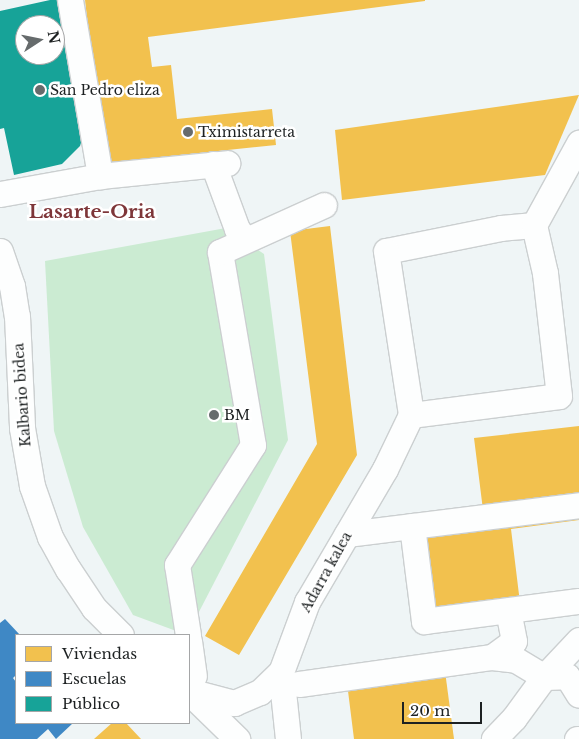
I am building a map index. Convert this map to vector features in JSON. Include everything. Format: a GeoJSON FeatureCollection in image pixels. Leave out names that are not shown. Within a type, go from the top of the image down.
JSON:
{"type":"FeatureCollection","features":[{"type":"Feature","properties":{"kind":"street"},"geometry":{"type":"LineString","coordinates":[[70,0],[100,176]]}},
{"type":"Feature","properties":{"kind":"street"},"geometry":{"type":"LineString","coordinates":[[534,225],[501,228],[386,251],[411,415],[559,396],[544,272],[534,225],[579,143]]}},
{"type":"Feature","properties":{"kind":"street"},"geometry":{"type":"LineString","coordinates":[[0,194],[100,176],[220,163],[237,229],[246,240]]}},
{"type":"Feature","properties":{"kind":"street"},"geometry":{"type":"LineString","coordinates":[[188,634],[177,565],[253,445],[220,252],[324,205]]}},
{"type":"Feature","properties":{"kind":"street","name":"Kalbario bidea"},"geometry":{"type":"LineString","coordinates":[[0,251],[12,286],[17,316],[22,428],[32,486],[50,536],[68,569],[94,608],[121,634]]}},
{"type":"Feature","properties":{"kind":"street","name":"Adarra kalea"},"geometry":{"type":"LineString","coordinates":[[288,739],[290,678],[307,602],[386,469],[411,415]]}},
{"type":"Feature","properties":{"kind":"street"},"geometry":{"type":"LineString","coordinates":[[347,534],[579,505]]}},
{"type":"Feature","properties":{"kind":"street"},"geometry":{"type":"LineString","coordinates":[[412,526],[424,621],[579,601]]}},
{"type":"Feature","properties":{"kind":"street"},"geometry":{"type":"LineString","coordinates":[[492,657],[514,641],[508,610]]}},
{"type":"Feature","properties":{"kind":"street"},"geometry":{"type":"LineString","coordinates":[[494,739],[514,718],[544,677],[579,640]]}},
{"type":"Feature","properties":{"kind":"street"},"geometry":{"type":"LineString","coordinates":[[191,686],[234,703],[290,678],[492,657],[516,660],[544,677],[567,676],[579,695]]}},
{"type":"Feature","properties":{"kind":"street"},"geometry":{"type":"LineString","coordinates":[[190,664],[191,686],[234,737]]}},
{"type":"Feature","properties":{"kind":"green space"},"geometry":{"type":"Polygon","coordinates":[[[226,228],[264,254],[288,440],[188,634],[133,615],[83,527],[54,431],[45,261],[226,228]]]}},
{"type":"Feature","properties":{"kind":"building: Viviendas"},"geometry":{"type":"Polygon","coordinates":[[[85,0],[425,1],[148,37],[152,67],[171,65],[177,119],[272,109],[276,145],[104,163],[85,0]]]}},
{"type":"Feature","properties":{"kind":"building: Viviendas"},"geometry":{"type":"Polygon","coordinates":[[[579,95],[545,175],[342,200],[335,130],[579,95]]]}},
{"type":"Feature","properties":{"kind":"building: Viviendas"},"geometry":{"type":"Polygon","coordinates":[[[330,226],[357,455],[239,655],[205,636],[317,444],[290,231],[330,226]]]}},
{"type":"Feature","properties":{"kind":"building: Viviendas"},"geometry":{"type":"Polygon","coordinates":[[[579,426],[579,520],[511,529],[521,611],[429,622],[418,525],[484,518],[474,438],[579,426]]]}},
{"type":"Feature","properties":{"kind":"building: Viviendas"},"geometry":{"type":"Polygon","coordinates":[[[445,671],[454,739],[354,739],[347,683],[445,671]]]}},
{"type":"Feature","properties":{"kind":"building: Viviendas"},"geometry":{"type":"Polygon","coordinates":[[[111,724],[127,724],[141,739],[94,739],[111,724]]]}},
{"type":"Feature","properties":{"kind":"building: Escuelas"},"geometry":{"type":"Polygon","coordinates":[[[5,619],[19,634],[15,634],[15,676],[13,678],[15,681],[15,724],[72,724],[56,739],[48,729],[37,739],[0,739],[0,623],[5,619]]]}},
{"type":"Feature","properties":{"kind":"building: Público","name":"San Pedro eliza"},"geometry":{"type":"Polygon","coordinates":[[[50,0],[61,0],[64,15],[15,15],[15,65],[65,65],[65,19],[87,124],[80,146],[62,164],[14,175],[4,128],[0,129],[0,11],[50,0]]]}},
{"type":"Feature","properties":{"kind":"place","name":"San Pedro eliza"},"geometry":{"type":"Point","coordinates":[40,90]}},
{"type":"Feature","properties":{"kind":"place","name":"Tximistarreta"},"geometry":{"type":"Point","coordinates":[188,132]}},
{"type":"Feature","properties":{"kind":"place","name":"BM"},"geometry":{"type":"Point","coordinates":[214,415]}},
{"type":"Feature","properties":{"kind":"district","name":"Lasarte-Oria"},"geometry":{"type":"Point","coordinates":[92,212]}}]}
